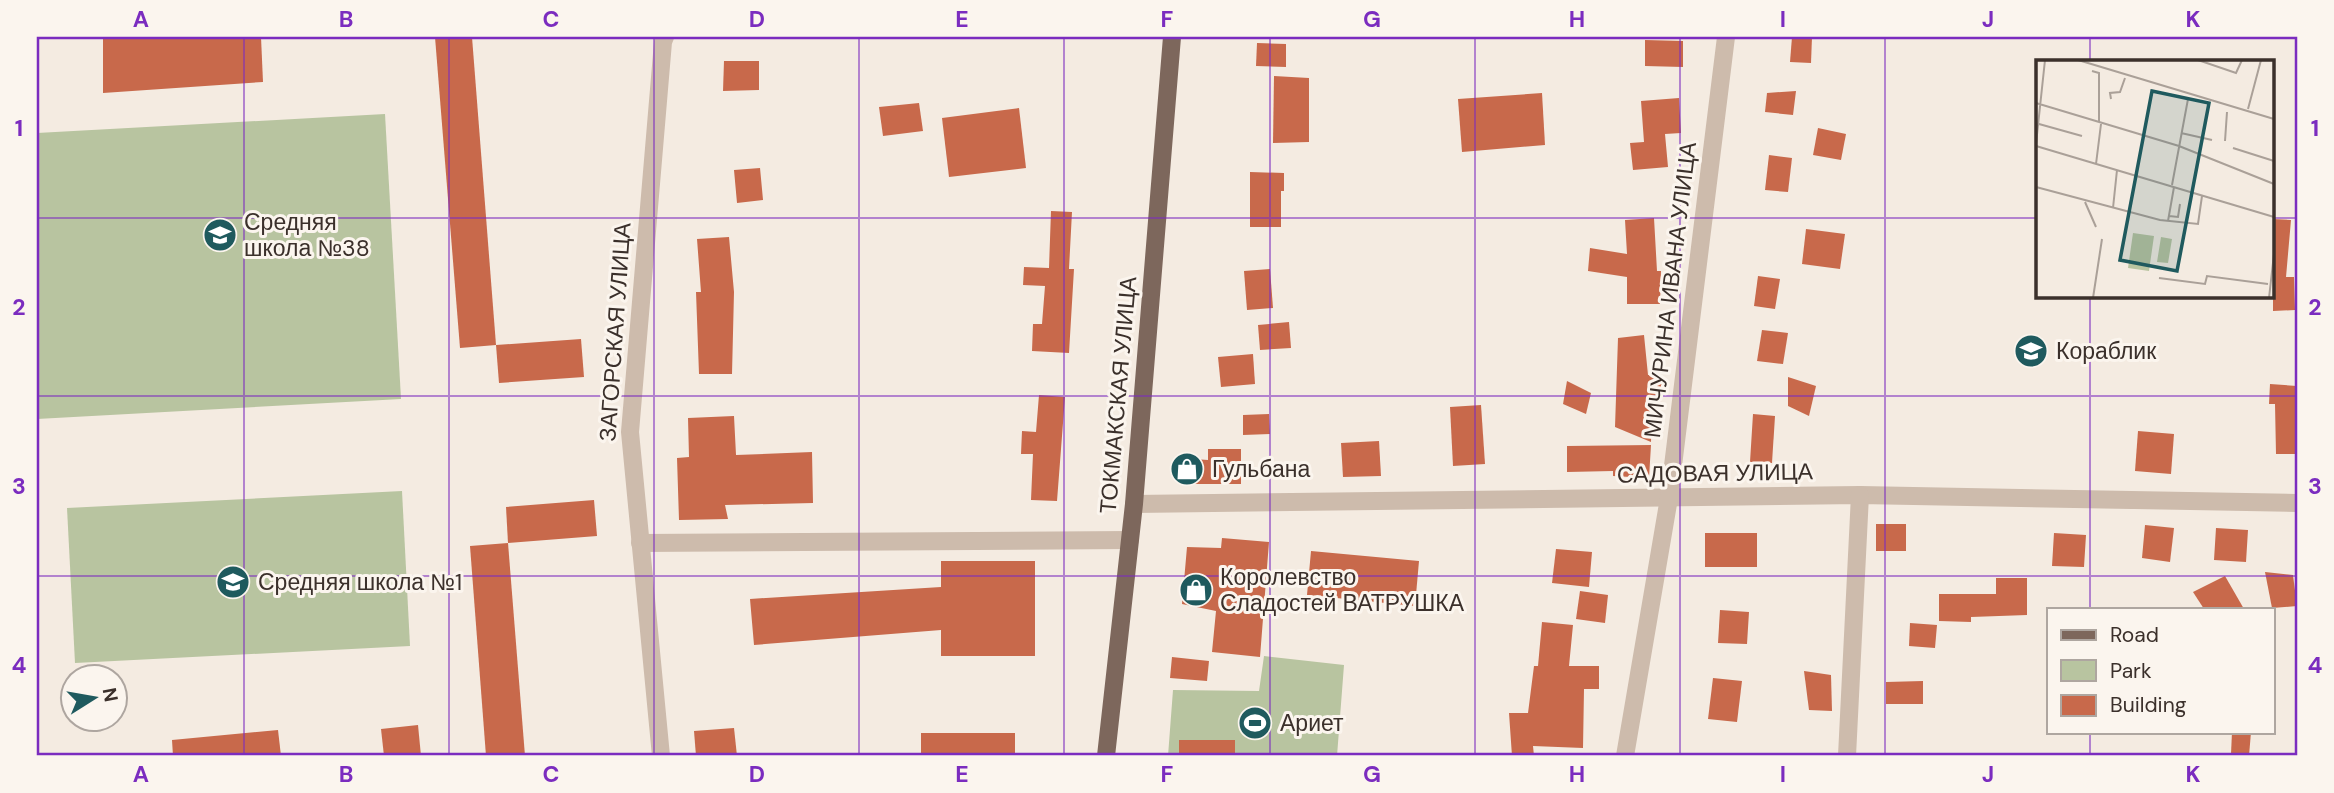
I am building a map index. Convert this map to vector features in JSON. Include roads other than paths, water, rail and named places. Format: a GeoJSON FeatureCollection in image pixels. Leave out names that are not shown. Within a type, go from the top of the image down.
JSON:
{"type":"FeatureCollection","features":[{"type":"Feature","properties":{"kind":"main road","name":"ТОКМАКСКАЯ УЛИЦА"},"geometry":{"type":"LineString","coordinates":[[1106,756],[1134,504],[1172,37]]}},
{"type":"Feature","properties":{"kind":"street","name":"ЗАГОРСКАЯ УЛИЦА"},"geometry":{"type":"LineString","coordinates":[[661,756],[629,432],[665,37]]}},
{"type":"Feature","properties":{"kind":"street","name":"МИЧУРИНА ИВАНА УЛИЦА"},"geometry":{"type":"LineString","coordinates":[[1625,756],[1669,498],[1726,37]]}},
{"type":"Feature","properties":{"kind":"street"},"geometry":{"type":"LineString","coordinates":[[1847,756],[1860,495]]}},
{"type":"Feature","properties":{"kind":"street","name":"САДОВАЯ УЛИЦА"},"geometry":{"type":"LineString","coordinates":[[1134,504],[1860,495],[2297,503]]}},
{"type":"Feature","properties":{"kind":"street"},"geometry":{"type":"LineString","coordinates":[[640,542],[1130,540]]}},
{"type":"Feature","properties":{"kind":"place","name":"Средняя школа №38"},"geometry":{"type":"Point","coordinates":[220,235]}},
{"type":"Feature","properties":{"kind":"place","name":"Кораблик"},"geometry":{"type":"Point","coordinates":[2031,351]}},
{"type":"Feature","properties":{"kind":"place","name":"Гульбана"},"geometry":{"type":"Point","coordinates":[1187,469]}},
{"type":"Feature","properties":{"kind":"place","name":"Средняя школа №1"},"geometry":{"type":"Point","coordinates":[233,582]}},
{"type":"Feature","properties":{"kind":"place","name":"Королевство Сладостей ВАТРУШКА"},"geometry":{"type":"Point","coordinates":[1196,590]}},
{"type":"Feature","properties":{"kind":"place","name":"Ариет"},"geometry":{"type":"Point","coordinates":[1255,723]}}]}
